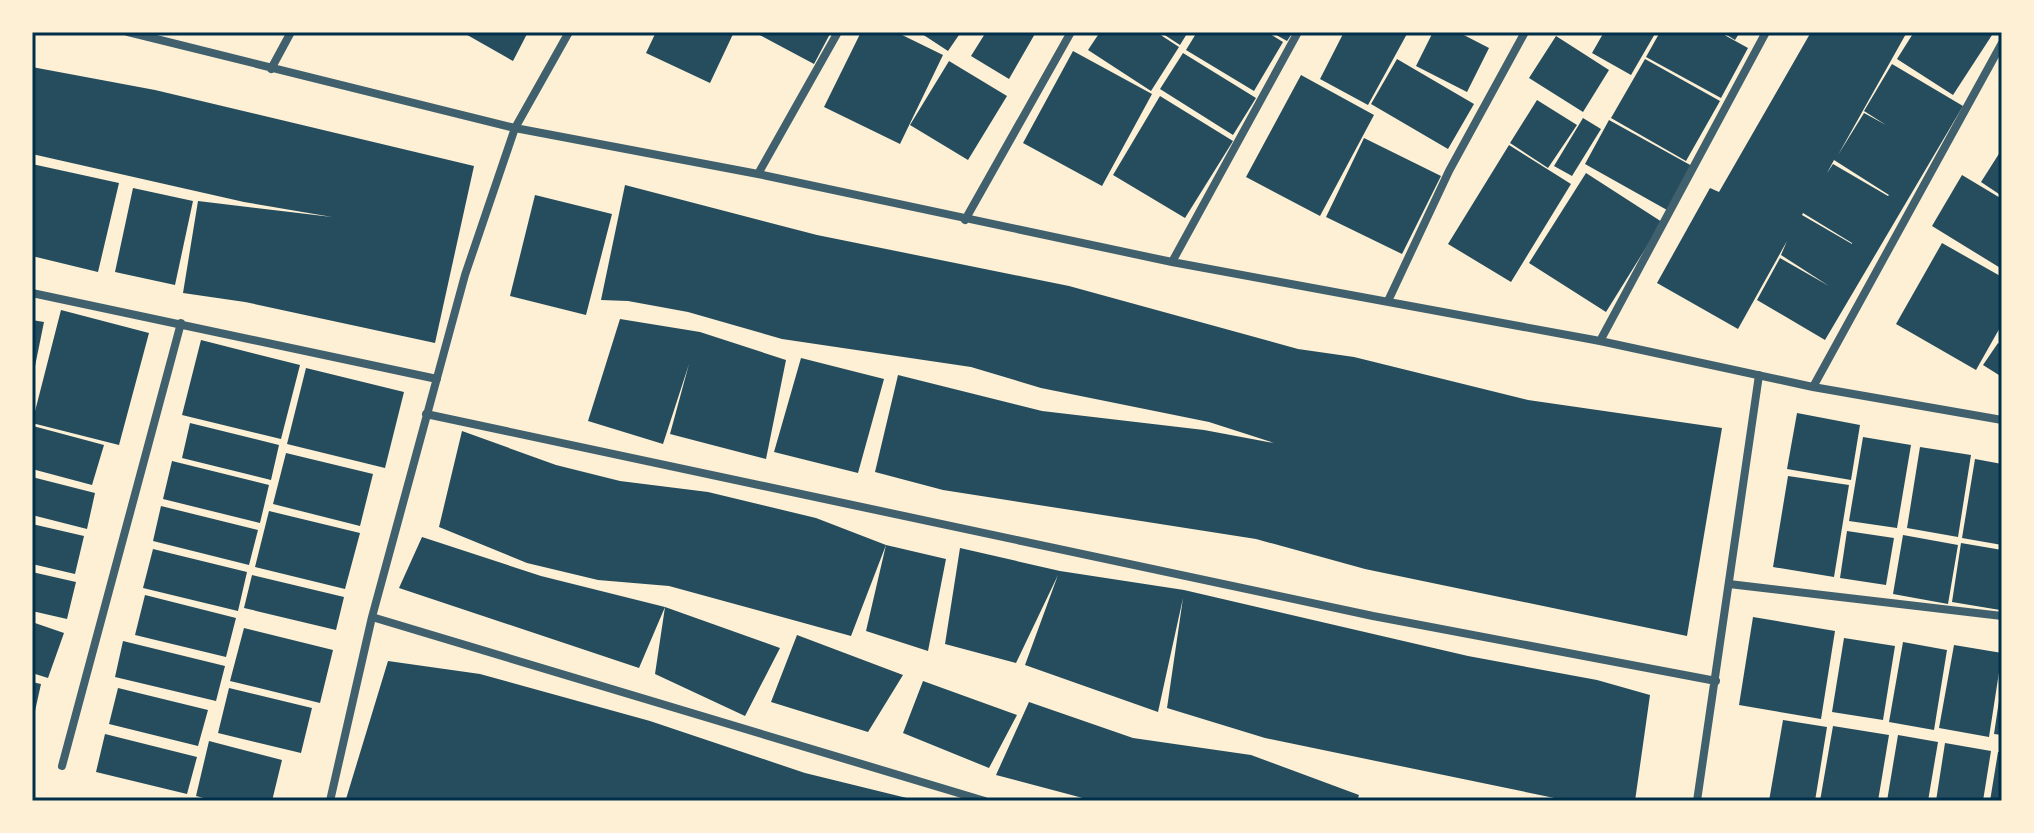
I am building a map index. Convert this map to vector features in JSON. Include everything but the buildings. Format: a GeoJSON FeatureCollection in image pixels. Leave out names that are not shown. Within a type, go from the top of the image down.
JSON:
{"type":"FeatureCollection","features":[{"type":"Feature","properties":{"kind":"street"},"geometry":{"type":"LineString","coordinates":[[128,32],[515,128],[758,174],[1172,262],[1600,341],[1813,387],[2002,420]]}},
{"type":"Feature","properties":{"kind":"street"},"geometry":{"type":"LineString","coordinates":[[271,69],[291,32]]}},
{"type":"Feature","properties":{"kind":"street"},"geometry":{"type":"LineString","coordinates":[[330,801],[372,617],[465,275],[515,128],[569,32]]}},
{"type":"Feature","properties":{"kind":"street"},"geometry":{"type":"LineString","coordinates":[[758,174],[838,32]]}},
{"type":"Feature","properties":{"kind":"street"},"geometry":{"type":"LineString","coordinates":[[965,220],[1071,32]]}},
{"type":"Feature","properties":{"kind":"street"},"geometry":{"type":"LineString","coordinates":[[1172,262],[1298,32]]}},
{"type":"Feature","properties":{"kind":"street"},"geometry":{"type":"LineString","coordinates":[[1388,301],[1449,171],[1525,32]]}},
{"type":"Feature","properties":{"kind":"street"},"geometry":{"type":"LineString","coordinates":[[1600,341],[1766,32]]}},
{"type":"Feature","properties":{"kind":"street"},"geometry":{"type":"LineString","coordinates":[[1813,387],[2002,43]]}},
{"type":"Feature","properties":{"kind":"street"},"geometry":{"type":"LineString","coordinates":[[32,293],[437,379]]}},
{"type":"Feature","properties":{"kind":"street"},"geometry":{"type":"LineString","coordinates":[[62,766],[181,323]]}},
{"type":"Feature","properties":{"kind":"street"},"geometry":{"type":"LineString","coordinates":[[1697,801],[1759,375]]}},
{"type":"Feature","properties":{"kind":"street"},"geometry":{"type":"LineString","coordinates":[[426,414],[1373,616],[1716,681]]}},
{"type":"Feature","properties":{"kind":"street"},"geometry":{"type":"LineString","coordinates":[[1729,584],[2002,616]]}},
{"type":"Feature","properties":{"kind":"street"},"geometry":{"type":"LineString","coordinates":[[372,617],[985,801]]}}]}
